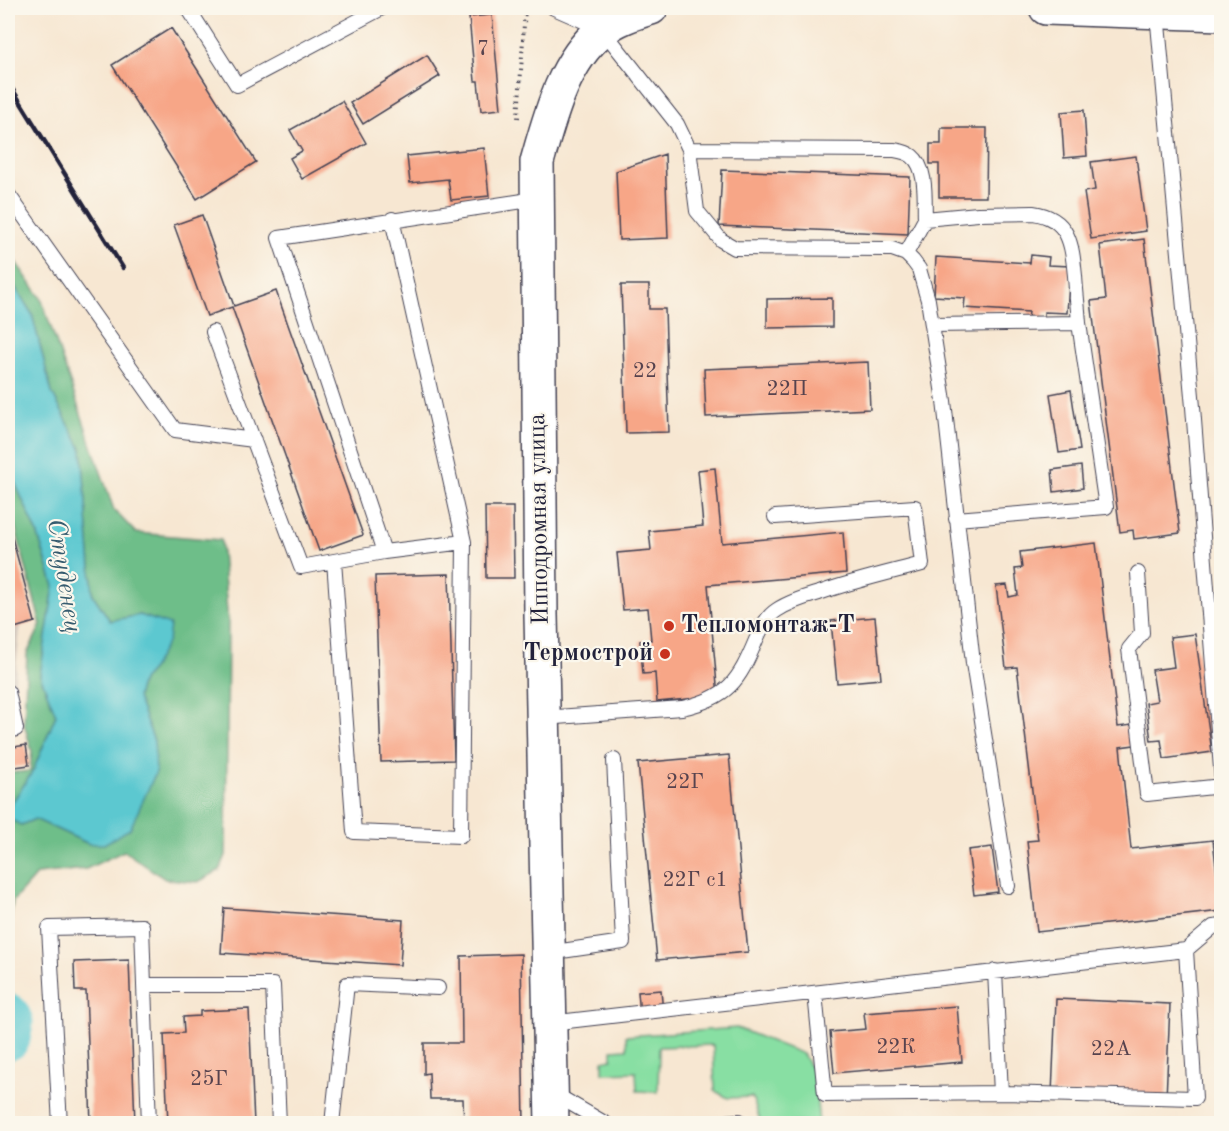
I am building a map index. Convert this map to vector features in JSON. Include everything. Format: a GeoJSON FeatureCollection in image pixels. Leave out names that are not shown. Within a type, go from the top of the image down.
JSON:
{"type":"FeatureCollection","features":[{"type":"Feature","properties":{"kind":"main road"},"geometry":{"type":"LineString","coordinates":[[596,18],[627,16],[651,8]]}},
{"type":"Feature","properties":{"kind":"main road"},"geometry":{"type":"LineString","coordinates":[[1046,8],[1221,14]]}},
{"type":"Feature","properties":{"kind":"main road","name":"Ипподромная улица"},"geometry":{"type":"LineString","coordinates":[[552,1108],[543,718],[537,162],[558,94],[582,51],[596,18]]}},
{"type":"Feature","properties":{"kind":"lane"},"geometry":{"type":"LineString","coordinates":[[188,8],[237,85],[382,8]]}},
{"type":"Feature","properties":{"kind":"lane"},"geometry":{"type":"LineString","coordinates":[[554,8],[596,18],[676,124],[689,148],[697,211],[721,240],[735,248],[884,248],[906,254],[919,269],[932,325],[944,401],[973,663],[1008,886]]}},
{"type":"Feature","properties":{"kind":"lane"},"geometry":{"type":"LineString","coordinates":[[1138,573],[1142,633],[1129,650],[1147,794],[1221,784],[1193,407],[1157,13]]}},
{"type":"Feature","properties":{"kind":"lane"},"geometry":{"type":"LineString","coordinates":[[689,148],[894,150],[907,153],[918,163],[922,175],[925,219],[906,254]]}},
{"type":"Feature","properties":{"kind":"lane"},"geometry":{"type":"LineString","coordinates":[[8,194],[175,430],[254,440]]}},
{"type":"Feature","properties":{"kind":"lane"},"geometry":{"type":"LineString","coordinates":[[384,552],[279,238],[392,219],[536,199]]}},
{"type":"Feature","properties":{"kind":"lane"},"geometry":{"type":"LineString","coordinates":[[925,219],[978,214],[1033,213],[1054,219],[1067,236],[1072,248],[1079,323],[1106,507],[956,519]]}},
{"type":"Feature","properties":{"kind":"lane"},"geometry":{"type":"LineString","coordinates":[[334,561],[354,832],[461,836],[464,542],[392,219]]}},
{"type":"Feature","properties":{"kind":"lane"},"geometry":{"type":"LineString","coordinates":[[932,325],[1079,323]]}},
{"type":"Feature","properties":{"kind":"lane"},"geometry":{"type":"LineString","coordinates":[[213,332],[301,567],[384,552],[464,542]]}},
{"type":"Feature","properties":{"kind":"lane"},"geometry":{"type":"LineString","coordinates":[[543,718],[682,708],[703,703],[716,697],[739,675],[759,632],[776,610],[847,583],[922,564],[915,507],[775,517]]}},
{"type":"Feature","properties":{"kind":"lane"},"geometry":{"type":"LineString","coordinates":[[8,692],[16,729],[8,732]]}},
{"type":"Feature","properties":{"kind":"lane"},"geometry":{"type":"LineString","coordinates":[[548,953],[623,942],[614,760]]}},
{"type":"Feature","properties":{"kind":"lane"},"geometry":{"type":"LineString","coordinates":[[60,1124],[49,928],[142,926],[149,1124]]}},
{"type":"Feature","properties":{"kind":"lane"},"geometry":{"type":"LineString","coordinates":[[550,1023],[1186,950],[1213,927],[1221,926]]}},
{"type":"Feature","properties":{"kind":"lane"},"geometry":{"type":"LineString","coordinates":[[815,993],[825,1095],[1001,1093],[1195,1098],[1186,950]]}},
{"type":"Feature","properties":{"kind":"lane"},"geometry":{"type":"LineString","coordinates":[[995,971],[1001,1093]]}},
{"type":"Feature","properties":{"kind":"lane"},"geometry":{"type":"LineString","coordinates":[[332,1124],[347,984],[438,987]]}},
{"type":"Feature","properties":{"kind":"lane"},"geometry":{"type":"LineString","coordinates":[[144,985],[273,985],[279,1124]]}},
{"type":"Feature","properties":{"kind":"lane"},"geometry":{"type":"LineString","coordinates":[[552,1108],[606,1124]]}},
{"type":"Feature","properties":{"kind":"lane"},"geometry":{"type":"LineString","coordinates":[[700,1124],[739,1121],[740,1124]]}},
{"type":"Feature","properties":{"kind":"shaded area"},"geometry":{"type":"Polygon","coordinates":[[[8,544],[23,600],[8,748],[8,544]]]}},
{"type":"Feature","properties":{"kind":"green space"},"geometry":{"type":"Polygon","coordinates":[[[8,251],[41,298],[114,510],[136,533],[221,540],[228,623],[226,855],[220,870],[198,882],[165,879],[124,851],[86,869],[37,874],[13,901],[8,938],[8,809],[21,825],[35,819],[89,844],[154,741],[137,697],[142,680],[152,669],[140,615],[110,621],[93,595],[82,450],[52,393],[32,314],[8,276],[8,251]]]}},
{"type":"Feature","properties":{"kind":"green space"},"geometry":{"type":"Polygon","coordinates":[[[8,467],[37,532],[54,586],[40,675],[56,715],[33,771],[8,809],[8,773],[30,771],[32,751],[24,724],[27,654],[41,625],[8,499],[8,467]]]}},
{"type":"Feature","properties":{"kind":"green space"},"geometry":{"type":"Polygon","coordinates":[[[737,1028],[803,1054],[814,1074],[819,1123],[761,1123],[752,1097],[728,1098],[715,1091],[713,1045],[659,1047],[658,1092],[637,1091],[636,1072],[603,1073],[603,1061],[612,1059],[612,1050],[627,1049],[626,1036],[737,1028]]]}},
{"type":"Feature","properties":{"kind":"water"},"geometry":{"type":"Polygon","coordinates":[[[8,276],[32,314],[52,393],[82,450],[93,595],[110,621],[140,615],[170,625],[168,641],[152,669],[142,680],[137,697],[154,741],[156,772],[130,829],[104,844],[89,844],[35,819],[21,825],[9,819],[8,809],[33,771],[56,715],[40,675],[54,586],[37,532],[8,467],[8,276]]]}},
{"type":"Feature","properties":{"kind":"building"},"geometry":{"type":"Polygon","coordinates":[[[492,15],[501,109],[481,111],[478,81],[475,81],[469,17],[492,15]]]}},
{"type":"Feature","properties":{"kind":"building"},"geometry":{"type":"Polygon","coordinates":[[[171,28],[256,162],[197,199],[112,65],[171,28]]]}},
{"type":"Feature","properties":{"kind":"building"},"geometry":{"type":"Polygon","coordinates":[[[427,55],[440,76],[363,124],[350,103],[427,55]]]}},
{"type":"Feature","properties":{"kind":"building"},"geometry":{"type":"Polygon","coordinates":[[[342,101],[366,143],[302,179],[290,158],[302,151],[290,130],[342,101]]]}},
{"type":"Feature","properties":{"kind":"building"},"geometry":{"type":"Polygon","coordinates":[[[1084,110],[1087,156],[1064,158],[1061,112],[1084,110]]]}},
{"type":"Feature","properties":{"kind":"building"},"geometry":{"type":"Polygon","coordinates":[[[941,128],[987,128],[986,197],[939,197],[939,164],[930,164],[930,144],[941,144],[941,128]]]}},
{"type":"Feature","properties":{"kind":"building"},"geometry":{"type":"Polygon","coordinates":[[[484,148],[489,196],[451,200],[448,179],[410,183],[407,156],[484,148]]]}},
{"type":"Feature","properties":{"kind":"building"},"geometry":{"type":"Polygon","coordinates":[[[665,154],[668,238],[619,240],[616,171],[665,154]]]}},
{"type":"Feature","properties":{"kind":"building"},"geometry":{"type":"Polygon","coordinates":[[[1136,156],[1146,231],[1091,239],[1084,192],[1095,190],[1091,162],[1136,156]]]}},
{"type":"Feature","properties":{"kind":"building"},"geometry":{"type":"Polygon","coordinates":[[[722,170],[910,177],[908,234],[719,226],[722,170]]]}},
{"type":"Feature","properties":{"kind":"building"},"geometry":{"type":"Polygon","coordinates":[[[202,215],[234,306],[276,291],[363,535],[319,551],[232,307],[207,316],[174,225],[202,215]]]}},
{"type":"Feature","properties":{"kind":"building"},"geometry":{"type":"Polygon","coordinates":[[[1144,239],[1180,533],[1134,539],[1133,530],[1120,532],[1091,301],[1106,299],[1100,245],[1144,239]]]}},
{"type":"Feature","properties":{"kind":"building"},"geometry":{"type":"Polygon","coordinates":[[[1031,255],[1049,257],[1048,265],[1070,266],[1067,313],[1044,312],[1044,320],[1028,319],[1029,312],[964,308],[965,298],[934,296],[936,257],[1030,263],[1031,255]]]}},
{"type":"Feature","properties":{"kind":"building"},"geometry":{"type":"Polygon","coordinates":[[[621,285],[649,285],[649,309],[665,309],[669,432],[626,433],[621,285]]]}},
{"type":"Feature","properties":{"kind":"building"},"geometry":{"type":"Polygon","coordinates":[[[832,298],[832,327],[767,328],[767,299],[832,298]]]}},
{"type":"Feature","properties":{"kind":"building"},"geometry":{"type":"Polygon","coordinates":[[[868,362],[870,409],[706,417],[704,369],[868,362]]]}},
{"type":"Feature","properties":{"kind":"building"},"geometry":{"type":"Polygon","coordinates":[[[1071,390],[1080,450],[1059,453],[1050,394],[1071,390]]]}},
{"type":"Feature","properties":{"kind":"building"},"geometry":{"type":"Polygon","coordinates":[[[1081,466],[1083,488],[1054,492],[1052,470],[1081,466]]]}},
{"type":"Feature","properties":{"kind":"building"},"geometry":{"type":"Polygon","coordinates":[[[715,468],[722,543],[843,532],[846,573],[708,585],[718,696],[657,702],[655,673],[643,674],[640,641],[651,640],[648,608],[623,610],[617,553],[651,550],[649,531],[703,526],[698,470],[715,468]]]}},
{"type":"Feature","properties":{"kind":"building"},"geometry":{"type":"Polygon","coordinates":[[[485,507],[513,507],[514,578],[486,578],[485,507]]]}},
{"type":"Feature","properties":{"kind":"building"},"geometry":{"type":"Polygon","coordinates":[[[8,523],[35,622],[11,629],[8,616],[8,523]]]}},
{"type":"Feature","properties":{"kind":"building"},"geometry":{"type":"Polygon","coordinates":[[[1096,543],[1118,727],[1132,725],[1134,745],[1120,747],[1131,849],[1213,840],[1221,911],[1037,932],[1027,841],[1038,840],[1017,667],[1006,668],[996,586],[1007,585],[1009,597],[1018,595],[1015,569],[1022,568],[1020,552],[1096,543]]]}},
{"type":"Feature","properties":{"kind":"building"},"geometry":{"type":"Polygon","coordinates":[[[449,574],[454,760],[381,762],[375,576],[449,574]]]}},
{"type":"Feature","properties":{"kind":"building"},"geometry":{"type":"Polygon","coordinates":[[[875,617],[881,679],[837,683],[831,621],[875,617]]]}},
{"type":"Feature","properties":{"kind":"building"},"geometry":{"type":"Polygon","coordinates":[[[1195,634],[1212,752],[1164,759],[1161,740],[1151,741],[1146,703],[1157,701],[1152,670],[1174,667],[1170,637],[1195,634]]]}},
{"type":"Feature","properties":{"kind":"building"},"geometry":{"type":"Polygon","coordinates":[[[26,745],[29,765],[8,768],[8,748],[26,745]]]}},
{"type":"Feature","properties":{"kind":"building"},"geometry":{"type":"Polygon","coordinates":[[[729,755],[748,952],[657,960],[638,763],[729,755]]]}},
{"type":"Feature","properties":{"kind":"building"},"geometry":{"type":"Polygon","coordinates":[[[992,847],[998,892],[974,895],[968,850],[992,847]]]}},
{"type":"Feature","properties":{"kind":"building"},"geometry":{"type":"Polygon","coordinates":[[[224,908],[403,920],[400,965],[221,953],[224,908]]]}},
{"type":"Feature","properties":{"kind":"building"},"geometry":{"type":"Polygon","coordinates":[[[521,954],[524,1124],[464,1124],[463,1099],[430,1099],[429,1073],[424,1074],[424,1043],[462,1043],[461,956],[521,954]]]}},
{"type":"Feature","properties":{"kind":"building"},"geometry":{"type":"Polygon","coordinates":[[[129,960],[135,1124],[91,1124],[86,991],[75,991],[74,962],[129,960]]]}},
{"type":"Feature","properties":{"kind":"building"},"geometry":{"type":"Polygon","coordinates":[[[661,990],[663,1013],[640,1015],[638,992],[661,990]]]}},
{"type":"Feature","properties":{"kind":"building"},"geometry":{"type":"Polygon","coordinates":[[[1056,999],[1170,1004],[1166,1099],[1052,1094],[1056,999]]]}},
{"type":"Feature","properties":{"kind":"building"},"geometry":{"type":"Polygon","coordinates":[[[957,1006],[962,1062],[834,1073],[830,1032],[866,1029],[864,1013],[957,1006]]]}},
{"type":"Feature","properties":{"kind":"building"},"geometry":{"type":"Polygon","coordinates":[[[249,1009],[254,1124],[168,1124],[164,1034],[184,1033],[183,1017],[200,1016],[200,1011],[249,1009]]]}},
{"type":"Feature","properties":{"kind":"waterway","name":"Студенец"},"geometry":{"type":"LineString","coordinates":[[8,1016],[11,1023],[8,1038]]}},
{"type":"Feature","properties":{"kind":"railway"},"geometry":{"type":"LineString","coordinates":[[8,82],[123,268]]}},
{"type":"Feature","properties":{"kind":"place","name":"Тепломонтаж-Т"},"geometry":{"type":"Point","coordinates":[669,626]}},
{"type":"Feature","properties":{"kind":"place","name":"Термострой"},"geometry":{"type":"Point","coordinates":[665,654]}}]}
